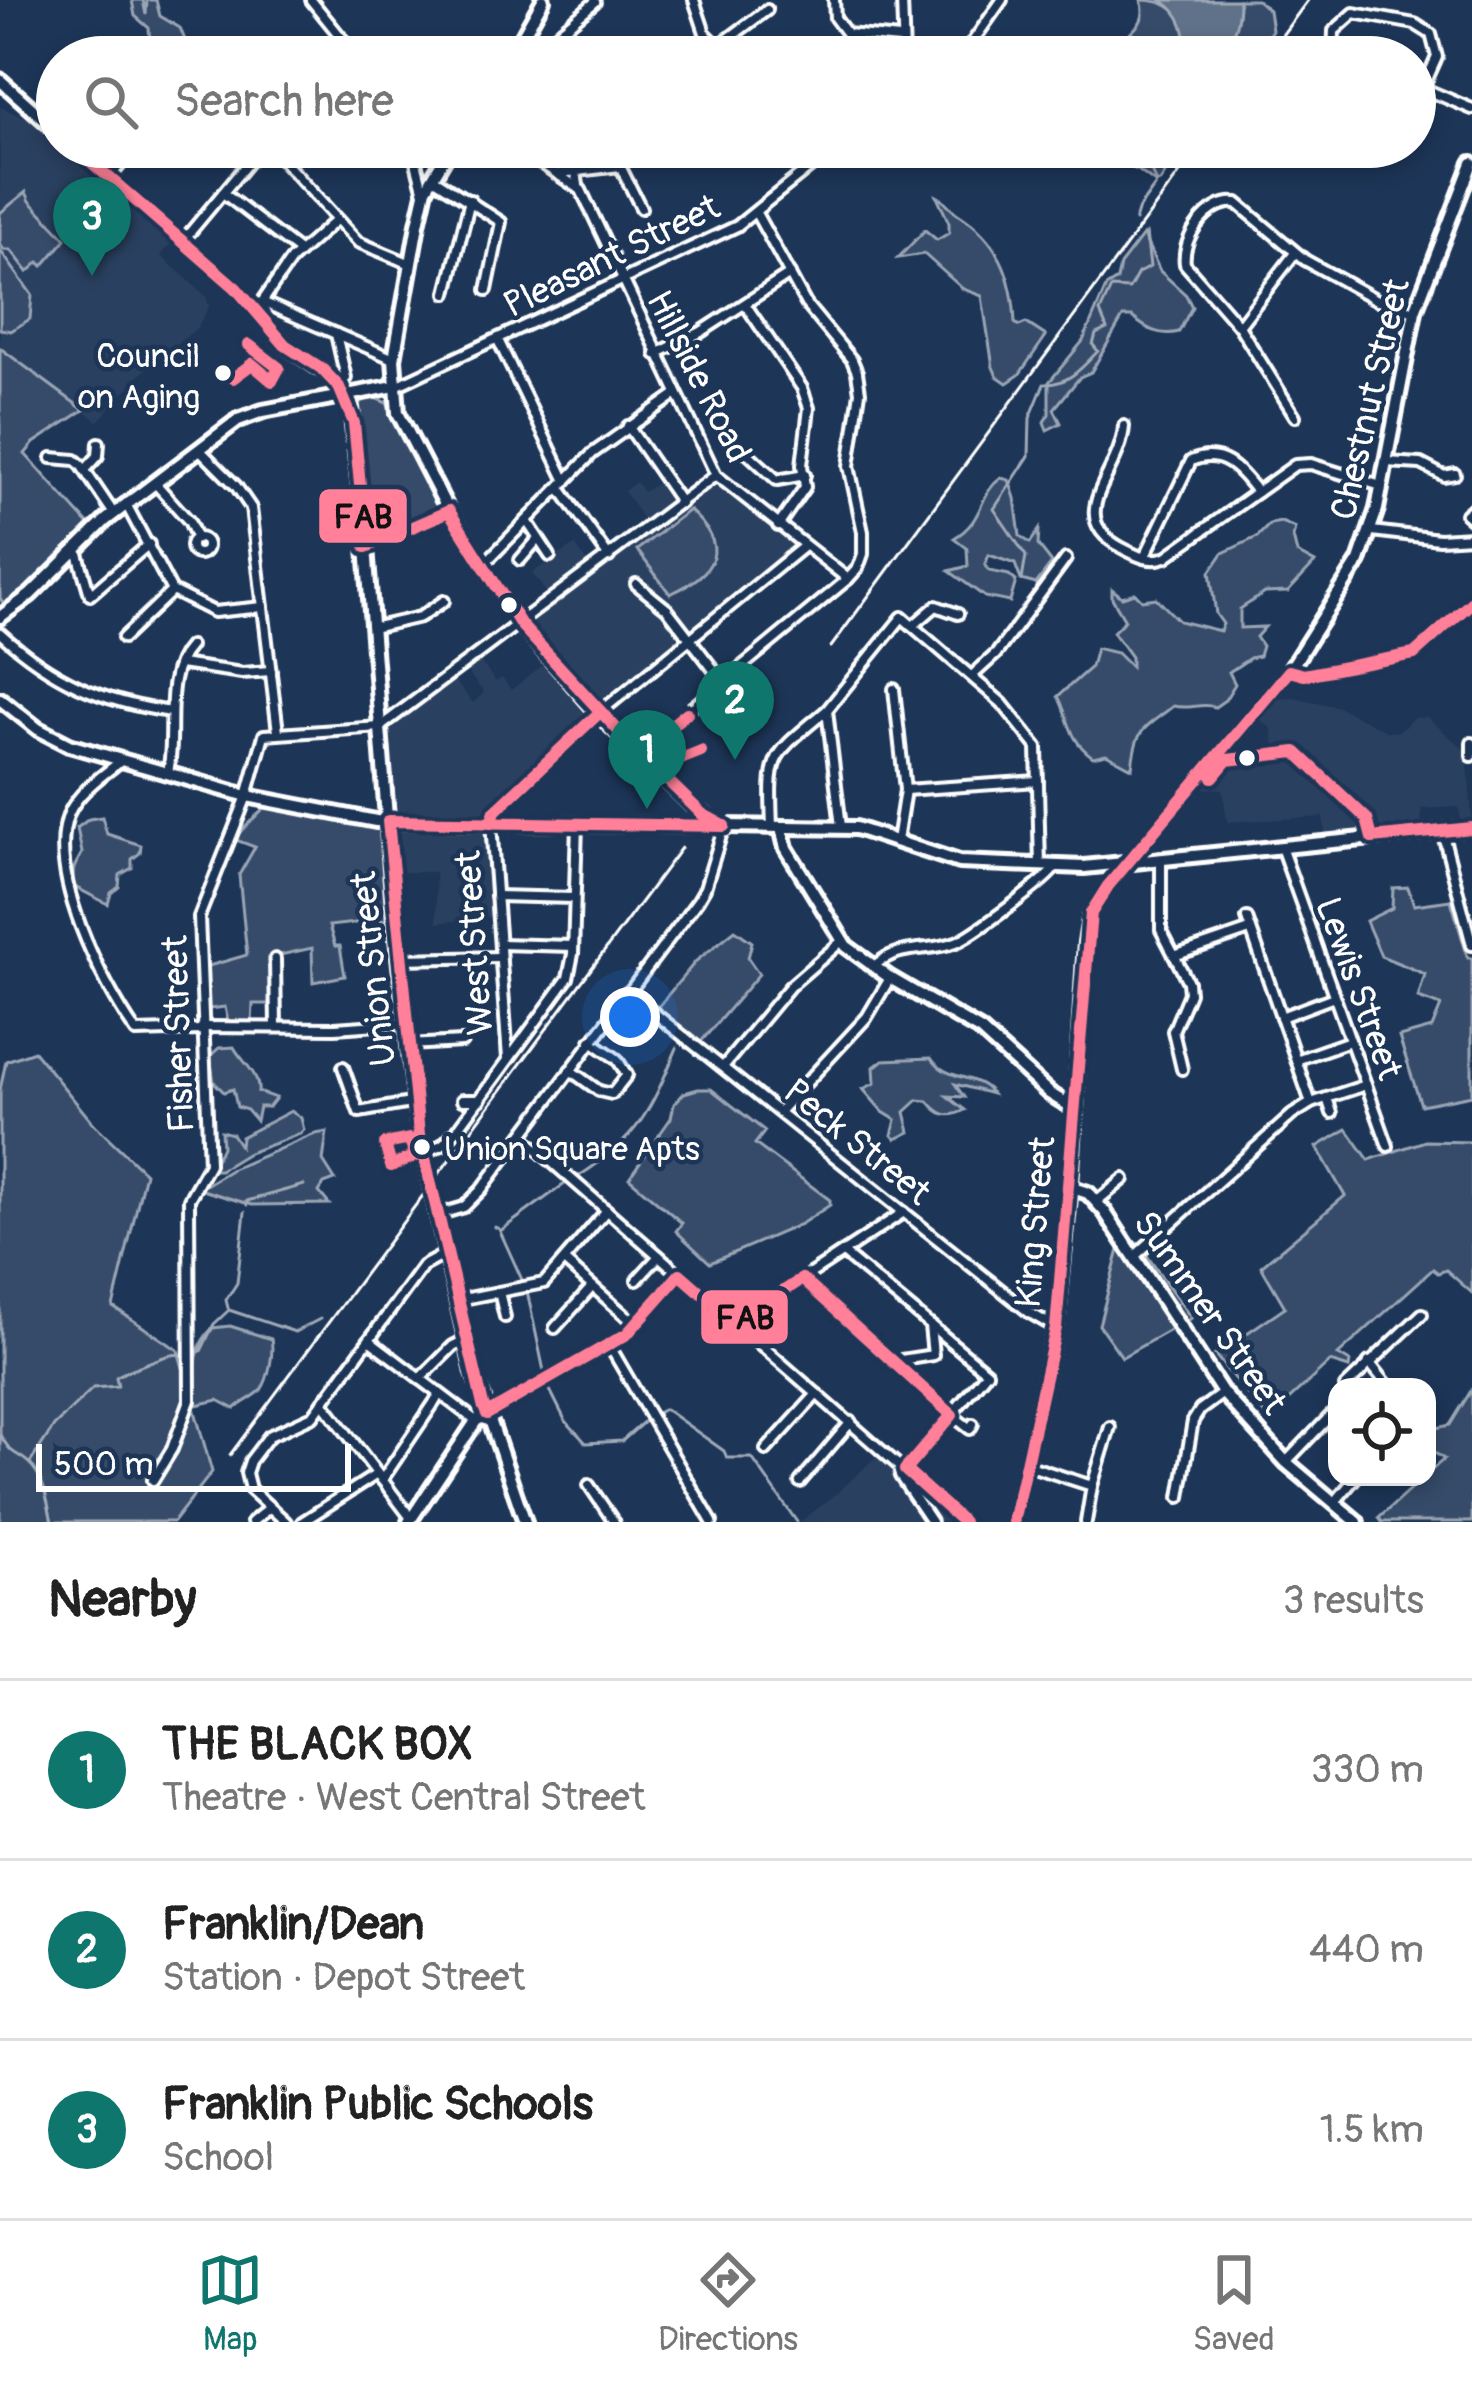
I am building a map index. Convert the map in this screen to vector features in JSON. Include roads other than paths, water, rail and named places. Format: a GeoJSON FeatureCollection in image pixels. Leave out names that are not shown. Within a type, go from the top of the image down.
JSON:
{"type":"FeatureCollection","features":[{"type":"Feature","properties":{"kind":"main road"},"geometry":{"type":"LineString","coordinates":[[523,36],[543,0]]}},
{"type":"Feature","properties":{"kind":"main road"},"geometry":{"type":"LineString","coordinates":[[0,80],[36,112]]}},
{"type":"Feature","properties":{"kind":"main road","name":"Chestnut Street"},"geometry":{"type":"LineString","coordinates":[[1130,865],[1289,670],[1336,601],[1372,531],[1414,310],[1472,163]]}},
{"type":"Feature","properties":{"kind":"main road"},"geometry":{"type":"LineString","coordinates":[[100,168],[259,309],[285,345],[328,374],[346,398]]}},
{"type":"Feature","properties":{"kind":"main road"},"geometry":{"type":"LineString","coordinates":[[397,410],[394,359],[424,195],[439,168]]}},
{"type":"Feature","properties":{"kind":"main road"},"geometry":{"type":"LineString","coordinates":[[0,617],[30,595],[126,504],[249,415],[395,386]]}},
{"type":"Feature","properties":{"kind":"main road"},"geometry":{"type":"LineString","coordinates":[[372,392],[388,398],[397,410],[449,511],[521,625],[598,713],[690,803],[724,826]]}},
{"type":"Feature","properties":{"kind":"main road","name":"Union Street"},"geometry":{"type":"LineString","coordinates":[[346,398],[355,428],[400,959],[422,1153],[482,1418],[525,1522]]}},
{"type":"Feature","properties":{"kind":"main road"},"geometry":{"type":"LineString","coordinates":[[0,699],[58,741],[247,796],[388,821],[841,827],[867,830],[959,862],[1055,867],[1130,865],[1472,829]]}},
{"type":"Feature","properties":{"kind":"main road"},"geometry":{"type":"LineString","coordinates":[[491,823],[507,800],[598,713]]}},
{"type":"Feature","properties":{"kind":"main road"},"geometry":{"type":"LineString","coordinates":[[507,800],[506,812],[517,824]]}},
{"type":"Feature","properties":{"kind":"main road"},"geometry":{"type":"LineString","coordinates":[[683,825],[694,815],[690,803]]}},
{"type":"Feature","properties":{"kind":"main road"},"geometry":{"type":"LineString","coordinates":[[776,827],[842,941],[890,978],[981,1030],[1049,1093],[1073,1108]]}},
{"type":"Feature","properties":{"kind":"main road"},"geometry":{"type":"LineString","coordinates":[[1143,847],[1146,857],[1161,862]]}},
{"type":"Feature","properties":{"kind":"main road","name":"King Street"},"geometry":{"type":"LineString","coordinates":[[1013,1522],[1056,1328],[1088,927],[1108,886],[1130,865]]}},
{"type":"Feature","properties":{"kind":"main road"},"geometry":{"type":"LineString","coordinates":[[1102,867],[1111,878],[1108,886]]}},
{"type":"Feature","properties":{"kind":"main road","name":"Summer Street"},"geometry":{"type":"LineString","coordinates":[[1070,1187],[1088,1193],[1096,1202],[1222,1393],[1286,1462],[1357,1522]]}},
{"type":"Feature","properties":{"kind":"main road"},"geometry":{"type":"LineString","coordinates":[[410,1520],[482,1418]]}},
{"type":"Feature","properties":{"kind":"street"},"geometry":{"type":"LineString","coordinates":[[311,0],[340,36]]}},
{"type":"Feature","properties":{"kind":"street"},"geometry":{"type":"LineString","coordinates":[[694,0],[708,36]]}},
{"type":"Feature","properties":{"kind":"street"},"geometry":{"type":"LineString","coordinates":[[834,0],[835,18],[847,34],[869,36]]}},
{"type":"Feature","properties":{"kind":"street"},"geometry":{"type":"LineString","coordinates":[[901,36],[902,0]]}},
{"type":"Feature","properties":{"kind":"street"},"geometry":{"type":"LineString","coordinates":[[977,36],[1002,0]]}},
{"type":"Feature","properties":{"kind":"street"},"geometry":{"type":"LineString","coordinates":[[555,36],[595,2]]}},
{"type":"Feature","properties":{"kind":"street"},"geometry":{"type":"LineString","coordinates":[[732,36],[767,10]]}},
{"type":"Feature","properties":{"kind":"street"},"geometry":{"type":"LineString","coordinates":[[1334,36],[1354,13],[1423,27],[1430,36]]}},
{"type":"Feature","properties":{"kind":"street"},"geometry":{"type":"LineString","coordinates":[[563,29],[567,36]]}},
{"type":"Feature","properties":{"kind":"street"},"geometry":{"type":"LineString","coordinates":[[1436,94],[1472,109]]}},
{"type":"Feature","properties":{"kind":"street"},"geometry":{"type":"LineString","coordinates":[[109,178],[117,168]]}},
{"type":"Feature","properties":{"kind":"street"},"geometry":{"type":"LineString","coordinates":[[181,244],[244,168]]}},
{"type":"Feature","properties":{"kind":"street"},"geometry":{"type":"LineString","coordinates":[[290,168],[366,248],[411,264]]}},
{"type":"Feature","properties":{"kind":"street"},"geometry":{"type":"LineString","coordinates":[[417,168],[424,195]]}},
{"type":"Feature","properties":{"kind":"street"},"geometry":{"type":"LineString","coordinates":[[551,168],[578,186]]}},
{"type":"Feature","properties":{"kind":"street"},"geometry":{"type":"LineString","coordinates":[[559,173],[589,168]]}},
{"type":"Feature","properties":{"kind":"street"},"geometry":{"type":"LineString","coordinates":[[621,168],[641,208]]}},
{"type":"Feature","properties":{"kind":"street","name":"Pleasant Street"},"geometry":{"type":"LineString","coordinates":[[395,386],[720,236],[756,213],[804,168]]}},
{"type":"Feature","properties":{"kind":"street","name":"Hillside Road"},"geometry":{"type":"LineString","coordinates":[[574,169],[716,475],[848,579]]}},
{"type":"Feature","properties":{"kind":"street"},"geometry":{"type":"LineString","coordinates":[[433,178],[502,226],[488,290]]}},
{"type":"Feature","properties":{"kind":"street"},"geometry":{"type":"LineString","coordinates":[[223,193],[299,250]]}},
{"type":"Feature","properties":{"kind":"street"},"geometry":{"type":"LineString","coordinates":[[447,293],[470,200]]}},
{"type":"Feature","properties":{"kind":"street"},"geometry":{"type":"LineString","coordinates":[[1295,416],[1239,326],[1184,259],[1187,241],[1217,204],[1238,203],[1295,253],[1379,301],[1414,310]]}},
{"type":"Feature","properties":{"kind":"street"},"geometry":{"type":"LineString","coordinates":[[638,752],[848,579],[858,568],[863,551],[849,466],[858,378],[852,361],[806,304],[756,213]]}},
{"type":"Feature","properties":{"kind":"street"},"geometry":{"type":"LineString","coordinates":[[336,220],[299,250],[259,309],[394,359]]}},
{"type":"Feature","properties":{"kind":"street"},"geometry":{"type":"LineString","coordinates":[[1239,326],[1295,253]]}},
{"type":"Feature","properties":{"kind":"street"},"geometry":{"type":"LineString","coordinates":[[656,354],[790,274]]}},
{"type":"Feature","properties":{"kind":"street"},"geometry":{"type":"LineString","coordinates":[[745,304],[802,388],[809,408],[803,491],[778,526]]}},
{"type":"Feature","properties":{"kind":"street"},"geometry":{"type":"LineString","coordinates":[[336,334],[346,378]]}},
{"type":"Feature","properties":{"kind":"street"},"geometry":{"type":"LineString","coordinates":[[498,340],[563,485],[609,557]]}},
{"type":"Feature","properties":{"kind":"street"},"geometry":{"type":"LineString","coordinates":[[482,566],[628,426],[675,394]]}},
{"type":"Feature","properties":{"kind":"street"},"geometry":{"type":"LineString","coordinates":[[628,426],[681,503]]}},
{"type":"Feature","properties":{"kind":"street"},"geometry":{"type":"LineString","coordinates":[[1124,426],[1121,450],[1093,519],[1102,536],[1144,558],[1166,557],[1291,467],[1305,464],[1381,486]]}},
{"type":"Feature","properties":{"kind":"street"},"geometry":{"type":"LineString","coordinates":[[85,470],[98,456],[98,443]]}},
{"type":"Feature","properties":{"kind":"street"},"geometry":{"type":"LineString","coordinates":[[199,448],[251,508],[278,732],[380,727],[716,475]]}},
{"type":"Feature","properties":{"kind":"street"},"geometry":{"type":"LineString","coordinates":[[743,449],[777,480],[805,475]]}},
{"type":"Feature","properties":{"kind":"street"},"geometry":{"type":"LineString","coordinates":[[1144,558],[1191,461],[1210,455],[1224,459],[1257,492]]}},
{"type":"Feature","properties":{"kind":"street"},"geometry":{"type":"LineString","coordinates":[[52,458],[75,460],[114,514]]}},
{"type":"Feature","properties":{"kind":"street"},"geometry":{"type":"LineString","coordinates":[[1384,461],[1421,464],[1444,476],[1455,473]]}},
{"type":"Feature","properties":{"kind":"street"},"geometry":{"type":"LineString","coordinates":[[154,482],[189,520],[197,539]]}},
{"type":"Feature","properties":{"kind":"street"},"geometry":{"type":"LineString","coordinates":[[126,504],[172,591],[214,612],[263,607]]}},
{"type":"Feature","properties":{"kind":"street"},"geometry":{"type":"LineString","coordinates":[[1472,509],[1466,514],[1472,519]]}},
{"type":"Feature","properties":{"kind":"street"},"geometry":{"type":"LineString","coordinates":[[366,547],[449,511]]}},
{"type":"Feature","properties":{"kind":"street"},"geometry":{"type":"LineString","coordinates":[[527,521],[550,556]]}},
{"type":"Feature","properties":{"kind":"street"},"geometry":{"type":"LineString","coordinates":[[1372,531],[1439,539],[1472,537]]}},
{"type":"Feature","properties":{"kind":"street"},"geometry":{"type":"LineString","coordinates":[[520,560],[538,539]]}},
{"type":"Feature","properties":{"kind":"street"},"geometry":{"type":"LineString","coordinates":[[76,549],[86,592],[93,592],[149,544]]}},
{"type":"Feature","properties":{"kind":"street"},"geometry":{"type":"LineString","coordinates":[[598,713],[804,546]]}},
{"type":"Feature","properties":{"kind":"street"},"geometry":{"type":"LineString","coordinates":[[973,675],[996,654],[1066,559]]}},
{"type":"Feature","properties":{"kind":"street"},"geometry":{"type":"LineString","coordinates":[[636,584],[667,609],[724,683]]}},
{"type":"Feature","properties":{"kind":"street"},"geometry":{"type":"LineString","coordinates":[[123,638],[172,591]]}},
{"type":"Feature","properties":{"kind":"street"},"geometry":{"type":"LineString","coordinates":[[372,628],[420,617],[444,602]]}},
{"type":"Feature","properties":{"kind":"street"},"geometry":{"type":"LineString","coordinates":[[1289,670],[1304,675],[1408,656],[1427,646],[1472,602]]}},
{"type":"Feature","properties":{"kind":"street"},"geometry":{"type":"LineString","coordinates":[[914,625],[936,606],[958,614]]}},
{"type":"Feature","properties":{"kind":"street"},"geometry":{"type":"LineString","coordinates":[[776,827],[772,763],[827,710],[902,617],[973,675],[1034,742],[1040,866]]}},
{"type":"Feature","properties":{"kind":"street"},"geometry":{"type":"LineString","coordinates":[[0,634],[55,677],[107,698],[171,712]]}},
{"type":"Feature","properties":{"kind":"street"},"geometry":{"type":"LineString","coordinates":[[168,772],[174,746],[171,712],[180,664],[190,646]]}},
{"type":"Feature","properties":{"kind":"street"},"geometry":{"type":"LineString","coordinates":[[180,664],[242,673],[271,671]]}},
{"type":"Feature","properties":{"kind":"street"},"geometry":{"type":"LineString","coordinates":[[894,689],[905,790],[897,841]]}},
{"type":"Feature","properties":{"kind":"street"},"geometry":{"type":"LineString","coordinates":[[827,710],[841,827]]}},
{"type":"Feature","properties":{"kind":"street","name":"Fisher Street"},"geometry":{"type":"LineString","coordinates":[[153,1480],[172,1449],[190,1400],[189,1199],[209,1159],[199,916],[247,796],[264,735],[278,732]]}},
{"type":"Feature","properties":{"kind":"street"},"geometry":{"type":"LineString","coordinates":[[1472,743],[1472,756]]}},
{"type":"Feature","properties":{"kind":"street"},"geometry":{"type":"LineString","coordinates":[[656,770],[701,751]]}},
{"type":"Feature","properties":{"kind":"street"},"geometry":{"type":"LineString","coordinates":[[123,759],[78,799],[68,819],[66,856],[79,929],[134,1030],[406,1023]]}},
{"type":"Feature","properties":{"kind":"street"},"geometry":{"type":"LineString","coordinates":[[905,790],[1038,781]]}},
{"type":"Feature","properties":{"kind":"street","name":"West Street"},"geometry":{"type":"LineString","coordinates":[[491,823],[508,1060]]}},
{"type":"Feature","properties":{"kind":"street"},"geometry":{"type":"LineString","coordinates":[[422,1153],[448,1140],[568,977],[577,824]]}},
{"type":"Feature","properties":{"kind":"street"},"geometry":{"type":"LineString","coordinates":[[436,1215],[470,1202],[706,888],[724,826]]}},
{"type":"Feature","properties":{"kind":"street"},"geometry":{"type":"LineString","coordinates":[[1442,831],[1472,945]]}},
{"type":"Feature","properties":{"kind":"street","name":"Lewis Street"},"geometry":{"type":"LineString","coordinates":[[1281,847],[1388,1146]]}},
{"type":"Feature","properties":{"kind":"street"},"geometry":{"type":"LineString","coordinates":[[1161,862],[1160,923],[1188,982],[1189,993],[1173,1031],[1182,1069]]}},
{"type":"Feature","properties":{"kind":"street"},"geometry":{"type":"LineString","coordinates":[[873,967],[904,949],[962,940],[1048,879],[1055,867]]}},
{"type":"Feature","properties":{"kind":"street"},"geometry":{"type":"LineString","coordinates":[[496,896],[574,898]]}},
{"type":"Feature","properties":{"kind":"street"},"geometry":{"type":"LineString","coordinates":[[1247,918],[1311,1103]]}},
{"type":"Feature","properties":{"kind":"street"},"geometry":{"type":"LineString","coordinates":[[1174,956],[1250,930]]}},
{"type":"Feature","properties":{"kind":"street"},"geometry":{"type":"LineString","coordinates":[[723,1067],[790,986],[842,941]]}},
{"type":"Feature","properties":{"kind":"street"},"geometry":{"type":"LineString","coordinates":[[500,944],[573,946]]}},
{"type":"Feature","properties":{"kind":"street"},"geometry":{"type":"LineString","coordinates":[[400,959],[501,957]]}},
{"type":"Feature","properties":{"kind":"street"},"geometry":{"type":"LineString","coordinates":[[275,959],[276,1027]]}},
{"type":"Feature","properties":{"kind":"street"},"geometry":{"type":"LineString","coordinates":[[780,1111],[867,1017],[890,978]]}},
{"type":"Feature","properties":{"kind":"street","name":"Peck Street"},"geometry":{"type":"LineString","coordinates":[[628,992],[1044,1324],[1056,1328]]}},
{"type":"Feature","properties":{"kind":"street"},"geometry":{"type":"LineString","coordinates":[[1281,1017],[1334,997]]}},
{"type":"Feature","properties":{"kind":"street"},"geometry":{"type":"LineString","coordinates":[[571,1070],[599,1091],[612,1094],[617,1090],[627,1075],[625,1067],[591,1041]]}},
{"type":"Feature","properties":{"kind":"street"},"geometry":{"type":"LineString","coordinates":[[1296,1060],[1350,1041]]}},
{"type":"Feature","properties":{"kind":"street"},"geometry":{"type":"LineString","coordinates":[[409,1045],[462,1042]]}},
{"type":"Feature","properties":{"kind":"street"},"geometry":{"type":"LineString","coordinates":[[343,1067],[356,1110],[370,1112],[416,1102]]}},
{"type":"Feature","properties":{"kind":"street"},"geometry":{"type":"LineString","coordinates":[[1135,1256],[1292,1115],[1311,1103],[1366,1084]]}},
{"type":"Feature","properties":{"kind":"street"},"geometry":{"type":"LineString","coordinates":[[1327,1098],[1332,1113]]}},
{"type":"Feature","properties":{"kind":"street"},"geometry":{"type":"LineString","coordinates":[[462,1100],[480,1100]]}},
{"type":"Feature","properties":{"kind":"street"},"geometry":{"type":"LineString","coordinates":[[522,1136],[963,1522]]}},
{"type":"Feature","properties":{"kind":"street"},"geometry":{"type":"LineString","coordinates":[[1096,1202],[1124,1179]]}},
{"type":"Feature","properties":{"kind":"street"},"geometry":{"type":"LineString","coordinates":[[456,1301],[544,1283],[607,1210]]}},
{"type":"Feature","properties":{"kind":"street"},"geometry":{"type":"LineString","coordinates":[[736,1323],[904,1212]]}},
{"type":"Feature","properties":{"kind":"street"},"geometry":{"type":"LineString","coordinates":[[843,1253],[987,1372],[900,1476],[931,1522]]}},
{"type":"Feature","properties":{"kind":"street"},"geometry":{"type":"LineString","coordinates":[[286,1522],[250,1489],[246,1473],[250,1461],[269,1436],[307,1421],[424,1265],[445,1254]]}},
{"type":"Feature","properties":{"kind":"street"},"geometry":{"type":"LineString","coordinates":[[637,1280],[659,1256]]}},
{"type":"Feature","properties":{"kind":"street"},"geometry":{"type":"LineString","coordinates":[[565,1262],[635,1324]]}},
{"type":"Feature","properties":{"kind":"street"},"geometry":{"type":"LineString","coordinates":[[369,1340],[440,1394],[482,1418],[609,1346],[680,1274]]}},
{"type":"Feature","properties":{"kind":"street"},"geometry":{"type":"LineString","coordinates":[[802,1280],[952,1415],[970,1429],[973,1424]]}},
{"type":"Feature","properties":{"kind":"street"},"geometry":{"type":"LineString","coordinates":[[556,1328],[592,1287]]}},
{"type":"Feature","properties":{"kind":"street"},"geometry":{"type":"LineString","coordinates":[[499,1292],[505,1317]]}},
{"type":"Feature","properties":{"kind":"street"},"geometry":{"type":"LineString","coordinates":[[1354,1378],[1422,1314]]}},
{"type":"Feature","properties":{"kind":"street"},"geometry":{"type":"LineString","coordinates":[[893,1362],[933,1355],[930,1323]]}},
{"type":"Feature","properties":{"kind":"street"},"geometry":{"type":"LineString","coordinates":[[420,1379],[465,1340]]}},
{"type":"Feature","properties":{"kind":"street"},"geometry":{"type":"LineString","coordinates":[[609,1346],[712,1522]]}},
{"type":"Feature","properties":{"kind":"street"},"geometry":{"type":"LineString","coordinates":[[1370,1363],[1382,1378]]}},
{"type":"Feature","properties":{"kind":"street"},"geometry":{"type":"LineString","coordinates":[[1180,1497],[1196,1415],[1222,1393]]}},
{"type":"Feature","properties":{"kind":"street"},"geometry":{"type":"LineString","coordinates":[[302,1522],[379,1477],[440,1394]]}},
{"type":"Feature","properties":{"kind":"street"},"geometry":{"type":"LineString","coordinates":[[766,1450],[817,1394]]}},
{"type":"Feature","properties":{"kind":"street"},"geometry":{"type":"LineString","coordinates":[[323,1402],[410,1520]]}},
{"type":"Feature","properties":{"kind":"street"},"geometry":{"type":"LineString","coordinates":[[1286,1462],[1328,1418]]}},
{"type":"Feature","properties":{"kind":"street"},"geometry":{"type":"LineString","coordinates":[[800,1482],[850,1422]]}},
{"type":"Feature","properties":{"kind":"street"},"geometry":{"type":"LineString","coordinates":[[1085,1522],[1110,1427]]}},
{"type":"Feature","properties":{"kind":"street"},"geometry":{"type":"LineString","coordinates":[[1027,1465],[1092,1486]]}},
{"type":"Feature","properties":{"kind":"street"},"geometry":{"type":"LineString","coordinates":[[589,1486],[614,1522]]}},
{"type":"Feature","properties":{"kind":"street"},"geometry":{"type":"LineString","coordinates":[[1335,1502],[1348,1486]]}},
{"type":"Feature","properties":{"kind":"street"},"geometry":{"type":"LineString","coordinates":[[252,1522],[269,1508]]}},
{"type":"Feature","properties":{"kind":"street"},"geometry":{"type":"LineString","coordinates":[[317,1512],[324,1522]]}},
{"type":"Feature","properties":{"kind":"waterway"},"geometry":{"type":"LineString","coordinates":[[1135,221],[1157,183],[1150,168]]}},
{"type":"Feature","properties":{"kind":"waterway"},"geometry":{"type":"LineString","coordinates":[[1022,580],[1026,556],[994,509],[1029,456],[1030,418],[1044,384],[1067,378],[1098,351],[1093,345],[1096,334],[1107,329],[1100,312],[1111,288],[1129,289],[1138,273],[1150,267],[1146,233]]}},
{"type":"Feature","properties":{"kind":"waterway"},"geometry":{"type":"LineString","coordinates":[[579,1176],[616,1149],[640,1121],[677,1048]]}},
{"type":"Feature","properties":{"kind":"waterway"},"geometry":{"type":"LineString","coordinates":[[500,1231],[566,1183]]}},
{"type":"Feature","properties":{"kind":"waterway"},"geometry":{"type":"LineString","coordinates":[[247,1205],[247,1201],[304,1185]]}},
{"type":"Feature","properties":{"kind":"waterway"},"geometry":{"type":"LineString","coordinates":[[228,1308],[226,1300],[237,1283],[245,1212]]}},
{"type":"Feature","properties":{"kind":"waterway"},"geometry":{"type":"LineString","coordinates":[[495,1227],[523,1282]]}},
{"type":"Feature","properties":{"kind":"waterway"},"geometry":{"type":"LineString","coordinates":[[527,1291],[545,1376]]}},
{"type":"Feature","properties":{"kind":"waterway"},"geometry":{"type":"LineString","coordinates":[[30,1463],[54,1426],[93,1388],[118,1386],[116,1377],[160,1358],[201,1351],[214,1324],[229,1310],[295,1332],[320,1319]]}},
{"type":"Feature","properties":{"kind":"waterway"},"geometry":{"type":"LineString","coordinates":[[548,1386],[565,1420],[586,1443],[622,1441],[647,1419]]}},
{"type":"Feature","properties":{"kind":"waterway"},"geometry":{"type":"LineString","coordinates":[[655,1414],[665,1409],[724,1451],[727,1458],[752,1458],[797,1522]]}},
{"type":"Feature","properties":{"kind":"waterway"},"geometry":{"type":"LineString","coordinates":[[0,1435],[38,1475],[52,1522]]}},
{"type":"Feature","properties":{"kind":"railway"},"geometry":{"type":"LineString","coordinates":[[1281,36],[1308,0]]}},
{"type":"Feature","properties":{"kind":"railway"},"geometry":{"type":"LineString","coordinates":[[831,647],[1184,168]]}},
{"type":"Feature","properties":{"kind":"railway"},"geometry":{"type":"LineString","coordinates":[[230,1455],[681,848]]}},
{"type":"Feature","properties":{"kind":"place","name":"Franklin Public Schools"},"geometry":{"type":"Point","coordinates":[92,276]}},
{"type":"Feature","properties":{"kind":"place","name":"Council on Aging"},"geometry":{"type":"Point","coordinates":[223,373]}},
{"type":"Feature","properties":{"kind":"place","name":"Franklin/Dean"},"geometry":{"type":"Point","coordinates":[735,760]}},
{"type":"Feature","properties":{"kind":"place","name":"THE BLACK BOX"},"geometry":{"type":"Point","coordinates":[647,809]}},
{"type":"Feature","properties":{"kind":"place","name":"Union Square Apts"},"geometry":{"type":"Point","coordinates":[422,1147]}}]}
